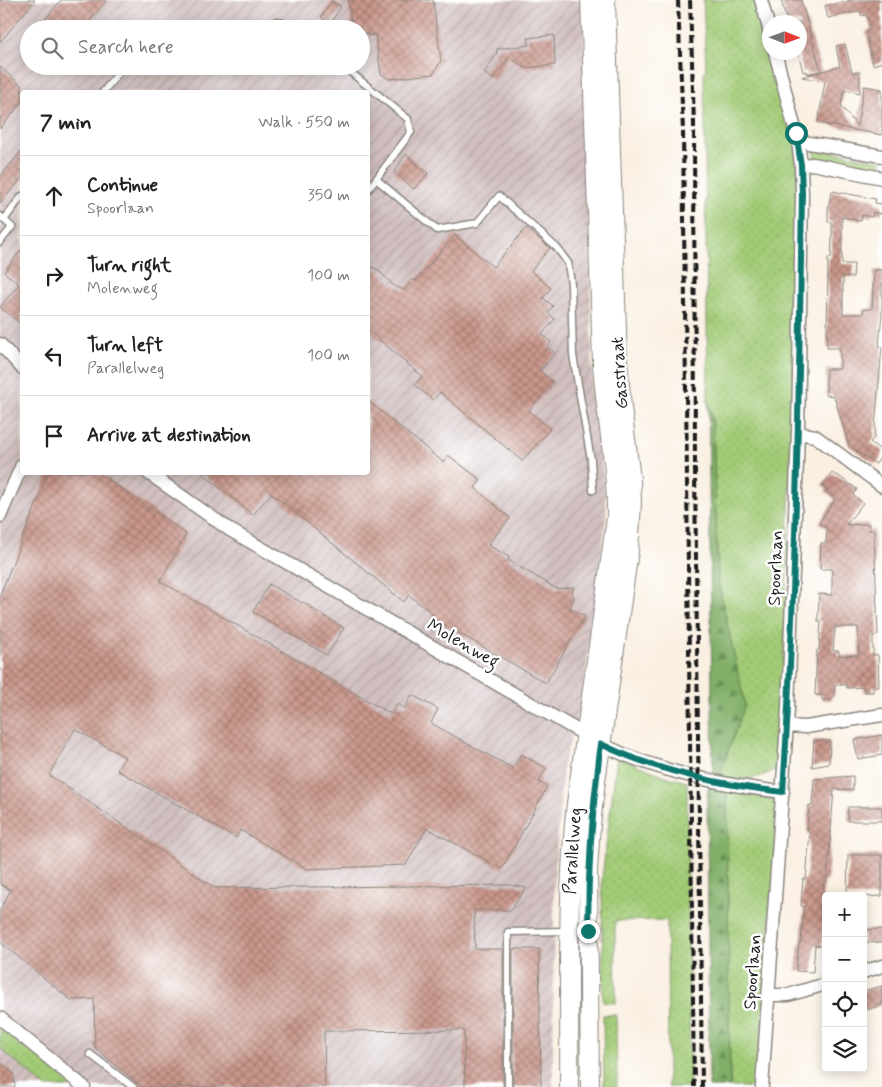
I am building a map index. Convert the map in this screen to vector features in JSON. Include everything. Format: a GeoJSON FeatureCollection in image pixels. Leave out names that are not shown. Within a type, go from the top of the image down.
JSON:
{"type":"FeatureCollection","features":[{"type":"Feature","properties":{"kind":"street","name":"Gasstraat"},"geometry":{"type":"LineString","coordinates":[[585,735],[613,543],[616,500],[602,380],[590,0]]}},
{"type":"Feature","properties":{"kind":"street","name":"Gasstraat"},"geometry":{"type":"LineString","coordinates":[[601,744],[628,550],[632,503],[618,368],[606,0]]}},
{"type":"Feature","properties":{"kind":"street"},"geometry":{"type":"LineString","coordinates":[[761,0],[765,15]]}},
{"type":"Feature","properties":{"kind":"street","name":"Spoorlaan"},"geometry":{"type":"LineString","coordinates":[[762,1087],[787,726],[798,433],[801,165],[798,142],[777,60]]}},
{"type":"Feature","properties":{"kind":"street"},"geometry":{"type":"LineString","coordinates":[[798,142],[882,156]]}},
{"type":"Feature","properties":{"kind":"street"},"geometry":{"type":"LineString","coordinates":[[801,165],[813,164],[882,178]]}},
{"type":"Feature","properties":{"kind":"street"},"geometry":{"type":"LineString","coordinates":[[0,344],[20,366]]}},
{"type":"Feature","properties":{"kind":"street"},"geometry":{"type":"LineString","coordinates":[[798,433],[815,436],[882,486]]}},
{"type":"Feature","properties":{"kind":"street"},"geometry":{"type":"LineString","coordinates":[[0,516],[20,470]]}},
{"type":"Feature","properties":{"kind":"street","name":"Molenweg"},"geometry":{"type":"LineString","coordinates":[[151,475],[230,530],[601,744],[645,763],[676,772],[714,782],[783,792]]}},
{"type":"Feature","properties":{"kind":"street"},"geometry":{"type":"LineString","coordinates":[[787,726],[806,727],[882,715]]}},
{"type":"Feature","properties":{"kind":"street","name":"Parallelweg"},"geometry":{"type":"LineString","coordinates":[[569,1087],[569,931],[572,838],[585,735]]}},
{"type":"Feature","properties":{"kind":"street","name":"Parallelweg"},"geometry":{"type":"LineString","coordinates":[[590,1087],[588,870],[591,826],[601,744]]}},
{"type":"Feature","properties":{"kind":"street"},"geometry":{"type":"LineString","coordinates":[[867,971],[882,966]]}},
{"type":"Feature","properties":{"kind":"street"},"geometry":{"type":"LineString","coordinates":[[768,995],[788,995],[822,985]]}},
{"type":"Feature","properties":{"kind":"street"},"geometry":{"type":"LineString","coordinates":[[0,1018],[84,1087]]}},
{"type":"Feature","properties":{"kind":"lane"},"geometry":{"type":"LineString","coordinates":[[105,90],[117,75]]}},
{"type":"Feature","properties":{"kind":"lane"},"geometry":{"type":"LineString","coordinates":[[354,75],[408,119],[411,132],[370,187]]}},
{"type":"Feature","properties":{"kind":"lane"},"geometry":{"type":"LineString","coordinates":[[376,179],[436,230],[477,223],[499,196],[557,248],[568,263],[571,284],[573,355],[591,460],[593,490]]}},
{"type":"Feature","properties":{"kind":"lane"},"geometry":{"type":"LineString","coordinates":[[0,242],[12,227],[2,218],[20,198]]}},
{"type":"Feature","properties":{"kind":"lane"},"geometry":{"type":"LineString","coordinates":[[508,1087],[508,932],[588,931]]}},
{"type":"Feature","properties":{"kind":"lane"},"geometry":{"type":"LineString","coordinates":[[90,1054],[133,1087]]}},
{"type":"Feature","properties":{"kind":"shaded area"},"geometry":{"type":"Polygon","coordinates":[[[0,0],[583,0],[593,389],[607,511],[582,702],[563,765],[554,879],[553,1087],[0,1087],[0,0]]]}},
{"type":"Feature","properties":{"kind":"green space"},"geometry":{"type":"Polygon","coordinates":[[[703,0],[754,0],[762,28],[762,60],[771,60],[795,146],[800,197],[780,766],[758,777],[734,780],[718,779],[744,705],[718,581],[713,422],[708,401],[704,72],[706,71],[703,0]]]}},
{"type":"Feature","properties":{"kind":"green space"},"geometry":{"type":"Polygon","coordinates":[[[815,148],[882,161],[882,173],[814,160],[815,148]]]}},
{"type":"Feature","properties":{"kind":"green space"},"geometry":{"type":"Polygon","coordinates":[[[708,401],[713,422],[718,581],[745,705],[718,779],[713,779],[708,401]]]}},
{"type":"Feature","properties":{"kind":"green space"},"geometry":{"type":"Polygon","coordinates":[[[617,757],[668,777],[687,782],[690,1087],[668,1087],[667,920],[615,921],[616,1003],[603,1002],[602,878],[617,757]]]}},
{"type":"Feature","properties":{"kind":"green space"},"geometry":{"type":"Polygon","coordinates":[[[708,787],[727,791],[730,1087],[709,1087],[708,787]]]}},
{"type":"Feature","properties":{"kind":"green space"},"geometry":{"type":"Polygon","coordinates":[[[727,791],[780,801],[757,1087],[730,1087],[727,791]]]}},
{"type":"Feature","properties":{"kind":"green space"},"geometry":{"type":"Polygon","coordinates":[[[603,1015],[616,1015],[617,1087],[604,1087],[603,1015]]]}},
{"type":"Feature","properties":{"kind":"green space"},"geometry":{"type":"Polygon","coordinates":[[[0,1024],[78,1087],[45,1087],[0,1048],[0,1024]]]}},
{"type":"Feature","properties":{"kind":"building"},"geometry":{"type":"Polygon","coordinates":[[[0,0],[35,0],[0,42],[0,0]]]}},
{"type":"Feature","properties":{"kind":"building"},"geometry":{"type":"Polygon","coordinates":[[[61,0],[107,0],[90,20],[44,20],[61,0]]]}},
{"type":"Feature","properties":{"kind":"building"},"geometry":{"type":"Polygon","coordinates":[[[348,0],[433,0],[441,61],[433,74],[389,79],[381,74],[375,35],[370,36],[370,20],[351,20],[348,0]]]}},
{"type":"Feature","properties":{"kind":"building"},"geometry":{"type":"Polygon","coordinates":[[[781,0],[801,0],[805,15],[785,15],[781,0]]]}},
{"type":"Feature","properties":{"kind":"building"},"geometry":{"type":"Polygon","coordinates":[[[852,0],[882,0],[882,62],[873,65],[866,32],[871,29],[867,16],[861,15],[860,11],[828,18],[825,6],[852,0]]]}},
{"type":"Feature","properties":{"kind":"building"},"geometry":{"type":"Polygon","coordinates":[[[332,1],[341,7],[333,20],[325,20],[321,17],[332,1]]]}},
{"type":"Feature","properties":{"kind":"building"},"geometry":{"type":"Polygon","coordinates":[[[807,21],[821,71],[808,74],[807,71],[803,72],[800,60],[807,60],[807,21]]]}},
{"type":"Feature","properties":{"kind":"building"},"geometry":{"type":"Polygon","coordinates":[[[554,35],[555,65],[525,68],[509,57],[494,80],[484,73],[496,55],[497,49],[529,45],[528,38],[554,35]]]}},
{"type":"Feature","properties":{"kind":"building"},"geometry":{"type":"Polygon","coordinates":[[[845,44],[852,72],[860,72],[860,93],[844,90],[841,106],[857,126],[864,86],[882,89],[882,135],[818,123],[825,81],[802,77],[840,66],[836,46],[845,44]]]}},
{"type":"Feature","properties":{"kind":"building"},"geometry":{"type":"Polygon","coordinates":[[[0,67],[22,86],[22,90],[20,90],[20,104],[0,129],[0,67]]]}},
{"type":"Feature","properties":{"kind":"building"},"geometry":{"type":"Polygon","coordinates":[[[20,152],[20,180],[0,204],[0,177],[20,152]]]}},
{"type":"Feature","properties":{"kind":"building"},"geometry":{"type":"Polygon","coordinates":[[[406,154],[428,173],[414,189],[394,172],[406,154]]]}},
{"type":"Feature","properties":{"kind":"building"},"geometry":{"type":"Polygon","coordinates":[[[832,191],[876,199],[875,203],[882,204],[882,214],[873,212],[872,217],[862,215],[861,221],[842,217],[842,264],[854,264],[853,277],[843,277],[843,314],[863,314],[863,309],[872,309],[874,270],[882,270],[882,313],[879,346],[882,347],[874,438],[870,442],[882,451],[882,455],[876,464],[849,446],[834,396],[826,395],[826,369],[840,369],[840,348],[827,348],[828,258],[831,258],[832,240],[832,222],[828,222],[828,209],[832,191]]]}},
{"type":"Feature","properties":{"kind":"building"},"geometry":{"type":"Polygon","coordinates":[[[526,228],[550,248],[531,271],[551,288],[543,298],[553,306],[548,313],[555,319],[542,334],[551,342],[547,347],[555,353],[540,371],[553,382],[529,411],[550,429],[522,461],[440,392],[433,400],[415,385],[422,376],[370,332],[370,267],[377,269],[394,286],[404,290],[413,279],[415,281],[455,235],[493,267],[526,228]]]}},
{"type":"Feature","properties":{"kind":"building"},"geometry":{"type":"Polygon","coordinates":[[[20,252],[20,323],[0,307],[19,284],[4,272],[20,252]]]}},
{"type":"Feature","properties":{"kind":"building"},"geometry":{"type":"Polygon","coordinates":[[[370,403],[443,462],[448,455],[481,480],[475,488],[510,518],[488,545],[509,557],[508,560],[557,589],[574,587],[572,593],[574,597],[570,608],[585,616],[546,683],[431,617],[433,614],[409,595],[404,602],[271,493],[253,515],[205,475],[370,475],[370,403]]]}},
{"type":"Feature","properties":{"kind":"building"},"geometry":{"type":"Polygon","coordinates":[[[832,473],[857,489],[853,495],[863,503],[846,525],[869,524],[869,530],[874,530],[878,635],[873,636],[873,655],[878,655],[879,687],[873,687],[873,692],[864,692],[864,687],[847,688],[847,685],[835,684],[834,696],[832,696],[831,700],[822,700],[822,695],[815,695],[817,650],[819,650],[821,621],[818,621],[819,594],[832,595],[832,569],[820,569],[821,543],[826,543],[827,528],[819,523],[835,499],[825,491],[827,489],[822,485],[832,473]],[[835,627],[833,651],[839,651],[839,656],[859,655],[858,627],[835,627]]]}},
{"type":"Feature","properties":{"kind":"building"},"geometry":{"type":"Polygon","coordinates":[[[48,475],[102,475],[186,534],[160,581],[391,714],[397,704],[405,708],[412,695],[438,709],[431,723],[490,756],[513,768],[521,754],[546,768],[539,782],[547,787],[502,869],[427,828],[406,865],[307,869],[240,830],[236,838],[117,770],[125,757],[75,729],[49,775],[215,888],[512,885],[526,888],[511,910],[474,910],[475,949],[503,949],[503,1087],[465,1087],[464,1030],[324,1031],[325,1087],[142,1087],[95,1048],[94,999],[71,1000],[0,942],[0,910],[11,890],[0,884],[0,595],[48,475]]]}},
{"type":"Feature","properties":{"kind":"building"},"geometry":{"type":"Polygon","coordinates":[[[269,584],[303,602],[344,628],[327,655],[253,612],[269,584]]]}},
{"type":"Feature","properties":{"kind":"building"},"geometry":{"type":"Polygon","coordinates":[[[882,735],[882,755],[858,759],[854,740],[882,735]]]}},
{"type":"Feature","properties":{"kind":"building"},"geometry":{"type":"Polygon","coordinates":[[[814,740],[830,741],[829,764],[812,767],[814,740]]]}},
{"type":"Feature","properties":{"kind":"building"},"geometry":{"type":"Polygon","coordinates":[[[853,776],[853,790],[834,789],[827,882],[824,881],[822,892],[822,946],[815,945],[813,972],[796,971],[799,943],[801,943],[804,906],[801,906],[803,879],[806,879],[810,832],[807,832],[809,805],[812,806],[814,779],[853,776]]]}},
{"type":"Feature","properties":{"kind":"building"},"geometry":{"type":"Polygon","coordinates":[[[848,807],[882,807],[882,821],[848,821],[848,807]]]}},
{"type":"Feature","properties":{"kind":"building"},"geometry":{"type":"Polygon","coordinates":[[[848,855],[882,855],[882,896],[867,897],[867,892],[847,892],[848,855]]]}},
{"type":"Feature","properties":{"kind":"building"},"geometry":{"type":"Polygon","coordinates":[[[882,929],[882,942],[867,943],[867,930],[882,929]]]}},
{"type":"Feature","properties":{"kind":"building"},"geometry":{"type":"Polygon","coordinates":[[[513,949],[539,949],[541,1087],[513,1087],[513,949]]]}},
{"type":"Feature","properties":{"kind":"building"},"geometry":{"type":"Polygon","coordinates":[[[882,986],[882,1005],[867,1010],[867,990],[882,986]]]}},
{"type":"Feature","properties":{"kind":"building"},"geometry":{"type":"Polygon","coordinates":[[[0,1062],[14,1074],[15,1087],[0,1087],[0,1062]]]}},
{"type":"Feature","properties":{"kind":"railway"},"geometry":{"type":"LineString","coordinates":[[678,0],[683,132],[694,1087]]}},
{"type":"Feature","properties":{"kind":"railway"},"geometry":{"type":"LineString","coordinates":[[690,0],[694,124],[695,471],[702,1087]]}},
{"type":"Feature","properties":{"kind":"route"},"geometry":{"type":"LineString","coordinates":[[588,931],[588,870],[591,826],[601,744],[659,768],[714,782],[783,792],[788,709],[798,433],[802,194],[801,165],[796,133]]}}]}
